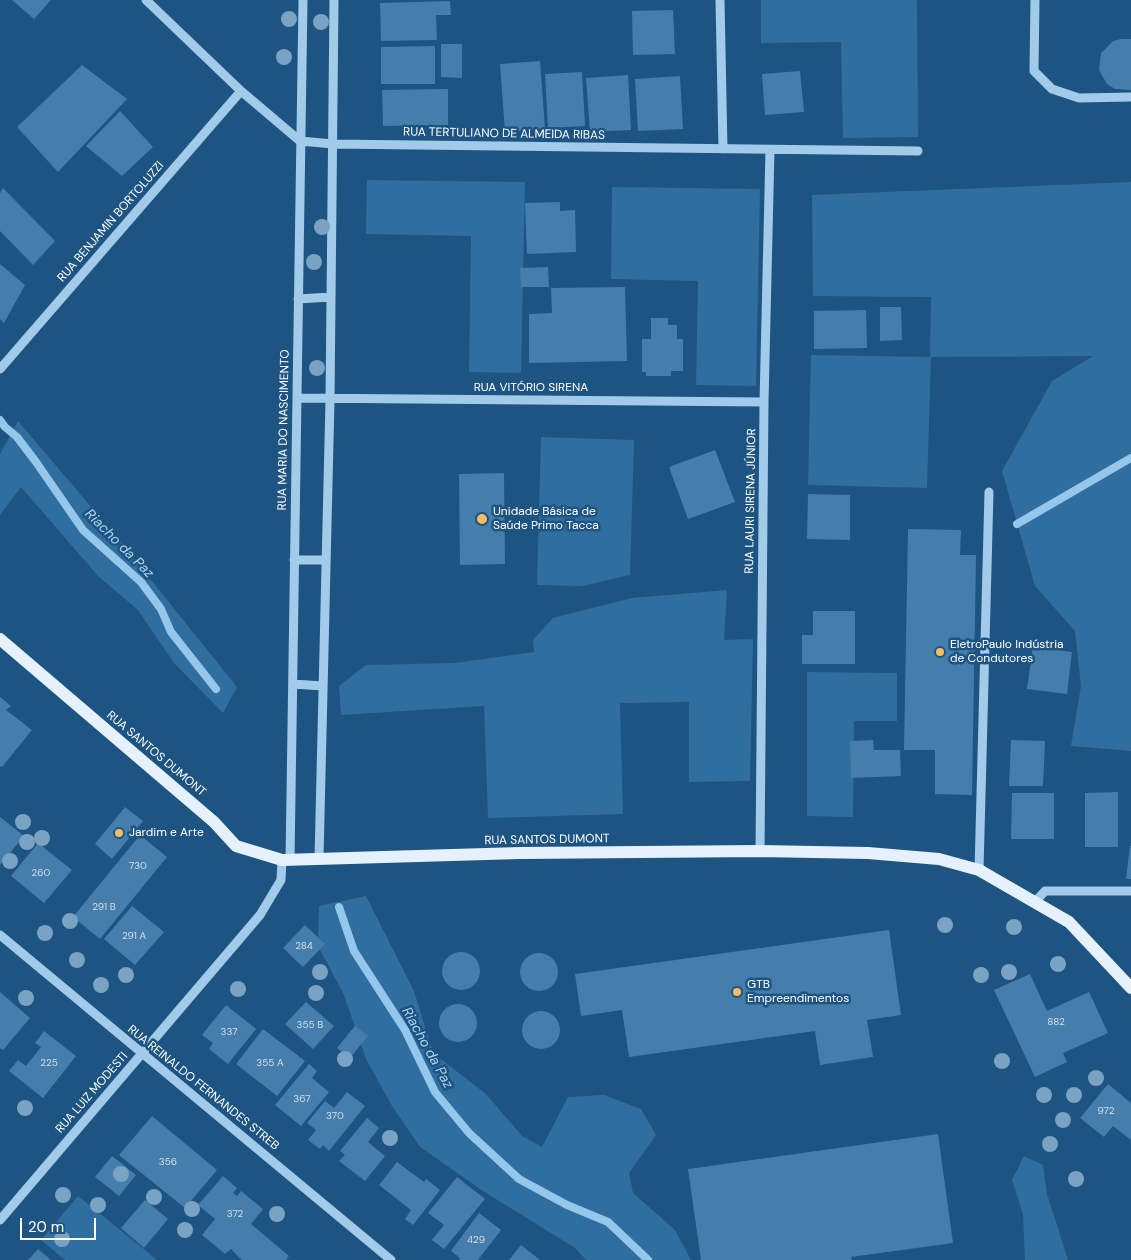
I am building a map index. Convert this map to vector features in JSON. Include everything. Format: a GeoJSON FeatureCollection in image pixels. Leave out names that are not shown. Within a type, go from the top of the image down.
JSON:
{"type":"FeatureCollection","features":[{"type":"Feature","properties":{"kind":"main road","name":"RUA SANTOS DUMONT"},"geometry":{"type":"LineString","coordinates":[[0,639],[214,822],[236,846],[286,860],[520,853],[760,851],[877,854],[940,859],[979,870],[1069,922],[1131,988]]}},
{"type":"Feature","properties":{"kind":"street"},"geometry":{"type":"LineString","coordinates":[[146,0],[240,91],[300,141]]}},
{"type":"Feature","properties":{"kind":"street","name":"RUA MARIA DO NASCIMENTO"},"geometry":{"type":"LineString","coordinates":[[286,860],[293,684],[303,0]]}},
{"type":"Feature","properties":{"kind":"street"},"geometry":{"type":"LineString","coordinates":[[319,858],[330,400],[334,0]]}},
{"type":"Feature","properties":{"kind":"street"},"geometry":{"type":"LineString","coordinates":[[720,0],[723,149]]}},
{"type":"Feature","properties":{"kind":"street"},"geometry":{"type":"LineString","coordinates":[[1035,0],[1034,71],[1052,89],[1079,98],[1131,98]]}},
{"type":"Feature","properties":{"kind":"street","name":"RUA BENJAMIN BORTOLUZZI"},"geometry":{"type":"LineString","coordinates":[[0,368],[240,91]]}},
{"type":"Feature","properties":{"kind":"street","name":"RUA TERTULIANO DE ALMEIDA RIBAS"},"geometry":{"type":"LineString","coordinates":[[300,141],[333,144],[918,151]]}},
{"type":"Feature","properties":{"kind":"street","name":"RUA LAURI SIRENA JÚNIOR"},"geometry":{"type":"LineString","coordinates":[[760,851],[764,402],[770,150]]}},
{"type":"Feature","properties":{"kind":"street"},"geometry":{"type":"LineString","coordinates":[[298,299],[331,298]]}},
{"type":"Feature","properties":{"kind":"street","name":"RUA VITÓRIO SIRENA"},"geometry":{"type":"LineString","coordinates":[[297,398],[330,400],[764,402]]}},
{"type":"Feature","properties":{"kind":"street"},"geometry":{"type":"LineString","coordinates":[[979,870],[989,492]]}},
{"type":"Feature","properties":{"kind":"street"},"geometry":{"type":"LineString","coordinates":[[294,560],[326,560]]}},
{"type":"Feature","properties":{"kind":"street"},"geometry":{"type":"LineString","coordinates":[[293,684],[323,686]]}},
{"type":"Feature","properties":{"kind":"street","name":"RUA LUIZ MODESTI"},"geometry":{"type":"LineString","coordinates":[[0,1220],[260,914],[281,880],[286,860]]}},
{"type":"Feature","properties":{"kind":"street"},"geometry":{"type":"LineString","coordinates":[[1035,902],[1045,890],[1131,891]]}},
{"type":"Feature","properties":{"kind":"street","name":"RUA REINALDO FERNANDES STREB"},"geometry":{"type":"LineString","coordinates":[[0,935],[391,1260]]}},
{"type":"Feature","properties":{"kind":"shaded area"},"geometry":{"type":"Polygon","coordinates":[[[761,0],[917,0],[918,137],[843,138],[841,42],[761,43],[761,0]]]}},
{"type":"Feature","properties":{"kind":"shaded area"},"geometry":{"type":"Polygon","coordinates":[[[367,180],[525,182],[521,373],[469,372],[471,236],[366,234],[367,180]]]}},
{"type":"Feature","properties":{"kind":"shaded area"},"geometry":{"type":"Polygon","coordinates":[[[1131,182],[1131,751],[1071,746],[1081,686],[1075,631],[1035,586],[1002,471],[1052,381],[1093,356],[931,357],[927,488],[808,485],[811,355],[930,357],[931,297],[813,296],[812,195],[1131,182]]]}},
{"type":"Feature","properties":{"kind":"shaded area"},"geometry":{"type":"Polygon","coordinates":[[[612,187],[760,189],[756,386],[696,385],[698,281],[611,279],[612,187]]]}},
{"type":"Feature","properties":{"kind":"shaded area"},"geometry":{"type":"Polygon","coordinates":[[[18,421],[115,535],[237,687],[223,713],[174,663],[138,610],[98,576],[21,487],[0,515],[0,454],[18,421]]]}},
{"type":"Feature","properties":{"kind":"shaded area"},"geometry":{"type":"Polygon","coordinates":[[[541,437],[634,440],[630,575],[582,586],[537,585],[541,437]]]}},
{"type":"Feature","properties":{"kind":"shaded area"},"geometry":{"type":"Polygon","coordinates":[[[727,590],[724,640],[753,639],[750,781],[689,782],[689,702],[620,703],[623,814],[488,818],[484,706],[341,715],[339,686],[366,665],[455,663],[534,652],[533,640],[553,618],[632,598],[727,590]]]}},
{"type":"Feature","properties":{"kind":"shaded area"},"geometry":{"type":"Polygon","coordinates":[[[807,672],[897,673],[897,721],[854,721],[853,817],[807,816],[807,672]]]}},
{"type":"Feature","properties":{"kind":"shaded area"},"geometry":{"type":"Polygon","coordinates":[[[366,896],[414,991],[433,1053],[486,1094],[522,1136],[542,1147],[568,1097],[604,1095],[641,1109],[656,1135],[629,1173],[633,1193],[675,1230],[691,1260],[586,1260],[575,1248],[483,1191],[420,1147],[392,1106],[367,1061],[343,993],[318,946],[319,906],[366,896]]]}},
{"type":"Feature","properties":{"kind":"shaded area"},"geometry":{"type":"Polygon","coordinates":[[[1024,1156],[1043,1165],[1047,1194],[1068,1260],[1025,1260],[1023,1214],[1012,1180],[1024,1156]]]}},
{"type":"Feature","properties":{"kind":"shaded area"},"geometry":{"type":"Polygon","coordinates":[[[78,1196],[156,1260],[65,1260],[41,1240],[78,1196]]]}},
{"type":"Feature","properties":{"kind":"building"},"geometry":{"type":"Polygon","coordinates":[[[12,0],[51,0],[34,19],[12,0]]]}},
{"type":"Feature","properties":{"kind":"building"},"geometry":{"type":"Polygon","coordinates":[[[450,1],[451,15],[436,15],[437,40],[381,41],[380,3],[450,1]]]}},
{"type":"Feature","properties":{"kind":"building"},"geometry":{"type":"Polygon","coordinates":[[[673,10],[675,54],[633,55],[632,11],[673,10]]]}},
{"type":"Feature","properties":{"kind":"building"},"geometry":{"type":"Polygon","coordinates":[[[1131,39],[1131,90],[1115,89],[1107,84],[1099,70],[1101,53],[1113,41],[1131,39]]]}},
{"type":"Feature","properties":{"kind":"building"},"geometry":{"type":"Polygon","coordinates":[[[441,44],[462,44],[462,78],[441,77],[441,44]]]}},
{"type":"Feature","properties":{"kind":"building"},"geometry":{"type":"Polygon","coordinates":[[[435,46],[435,84],[381,84],[381,47],[435,46]]]}},
{"type":"Feature","properties":{"kind":"building"},"geometry":{"type":"Polygon","coordinates":[[[540,61],[545,129],[505,132],[500,64],[540,61]]]}},
{"type":"Feature","properties":{"kind":"building"},"geometry":{"type":"Polygon","coordinates":[[[82,65],[127,99],[58,172],[17,127],[82,65]]]}},
{"type":"Feature","properties":{"kind":"building"},"geometry":{"type":"Polygon","coordinates":[[[800,71],[804,112],[765,115],[762,74],[800,71]]]}},
{"type":"Feature","properties":{"kind":"building"},"geometry":{"type":"Polygon","coordinates":[[[582,72],[585,126],[548,128],[545,74],[582,72]]]}},
{"type":"Feature","properties":{"kind":"building"},"geometry":{"type":"Polygon","coordinates":[[[628,75],[631,130],[590,132],[586,78],[628,75]]]}},
{"type":"Feature","properties":{"kind":"building"},"geometry":{"type":"Polygon","coordinates":[[[680,76],[683,129],[638,131],[635,79],[680,76]]]}},
{"type":"Feature","properties":{"kind":"building"},"geometry":{"type":"Polygon","coordinates":[[[448,89],[448,125],[383,126],[382,90],[448,89]]]}},
{"type":"Feature","properties":{"kind":"building"},"geometry":{"type":"Polygon","coordinates":[[[120,111],[153,147],[122,176],[86,146],[120,111]]]}},
{"type":"Feature","properties":{"kind":"building"},"geometry":{"type":"Polygon","coordinates":[[[3,188],[55,241],[33,265],[0,231],[0,193],[3,188]]]}},
{"type":"Feature","properties":{"kind":"building"},"geometry":{"type":"Polygon","coordinates":[[[560,202],[560,211],[575,210],[576,252],[527,254],[525,203],[560,202]]]}},
{"type":"Feature","properties":{"kind":"building"},"geometry":{"type":"Polygon","coordinates":[[[0,264],[25,285],[4,323],[0,319],[0,264]]]}},
{"type":"Feature","properties":{"kind":"building"},"geometry":{"type":"Polygon","coordinates":[[[548,267],[549,287],[521,287],[520,268],[548,267]]]}},
{"type":"Feature","properties":{"kind":"building"},"geometry":{"type":"Polygon","coordinates":[[[625,287],[627,361],[529,363],[529,314],[552,313],[551,288],[625,287]]]}},
{"type":"Feature","properties":{"kind":"building"},"geometry":{"type":"Polygon","coordinates":[[[880,307],[901,307],[902,340],[880,341],[880,307]]]}},
{"type":"Feature","properties":{"kind":"building"},"geometry":{"type":"Polygon","coordinates":[[[866,310],[867,348],[814,349],[814,311],[866,310]]]}},
{"type":"Feature","properties":{"kind":"building"},"geometry":{"type":"Polygon","coordinates":[[[651,318],[668,318],[668,325],[677,325],[677,339],[683,339],[683,371],[671,371],[671,376],[646,376],[646,372],[642,372],[642,339],[651,339],[651,318]]]}},
{"type":"Feature","properties":{"kind":"building"},"geometry":{"type":"Polygon","coordinates":[[[715,450],[735,502],[688,519],[669,467],[715,450]]]}},
{"type":"Feature","properties":{"kind":"building","name":"Unidade Básica de Saúde Primo Tacca"},"geometry":{"type":"Polygon","coordinates":[[[504,473],[505,564],[460,565],[459,474],[504,473]]]}},
{"type":"Feature","properties":{"kind":"building"},"geometry":{"type":"Polygon","coordinates":[[[808,494],[850,495],[850,540],[807,539],[808,494]]]}},
{"type":"Feature","properties":{"kind":"building","name":"EletroPaulo Indústria de Condutores"},"geometry":{"type":"Polygon","coordinates":[[[908,529],[961,530],[960,555],[976,555],[972,795],[935,794],[935,750],[904,750],[908,529]]]}},
{"type":"Feature","properties":{"kind":"building"},"geometry":{"type":"Polygon","coordinates":[[[813,611],[855,611],[855,664],[802,664],[802,635],[813,635],[813,611]]]}},
{"type":"Feature","properties":{"kind":"building"},"geometry":{"type":"Polygon","coordinates":[[[1033,647],[1072,652],[1067,694],[1027,689],[1033,647]]]}},
{"type":"Feature","properties":{"kind":"building"},"geometry":{"type":"Polygon","coordinates":[[[0,697],[11,706],[6,710],[32,730],[2,767],[0,766],[0,697]]]}},
{"type":"Feature","properties":{"kind":"building"},"geometry":{"type":"Polygon","coordinates":[[[873,740],[874,750],[900,750],[901,776],[851,778],[850,741],[873,740]]]}},
{"type":"Feature","properties":{"kind":"building"},"geometry":{"type":"Polygon","coordinates":[[[1011,740],[1045,741],[1043,786],[1009,786],[1011,740]]]}},
{"type":"Feature","properties":{"kind":"building"},"geometry":{"type":"Polygon","coordinates":[[[1118,792],[1118,847],[1085,847],[1085,793],[1118,792]]]}},
{"type":"Feature","properties":{"kind":"building"},"geometry":{"type":"Polygon","coordinates":[[[1012,793],[1054,793],[1054,839],[1011,839],[1012,793]]]}},
{"type":"Feature","properties":{"kind":"building","name":"Jardim e Arte"},"geometry":{"type":"Polygon","coordinates":[[[125,807],[143,821],[112,859],[95,844],[125,807]]]}},
{"type":"Feature","properties":{"kind":"building"},"geometry":{"type":"Polygon","coordinates":[[[0,817],[24,836],[0,865],[0,817]]]}},
{"type":"Feature","properties":{"kind":"building"},"geometry":{"type":"Polygon","coordinates":[[[140,835],[167,857],[100,939],[73,917],[140,835]]]}},
{"type":"Feature","properties":{"kind":"building"},"geometry":{"type":"Polygon","coordinates":[[[38,843],[72,870],[44,903],[11,876],[38,843]]]}},
{"type":"Feature","properties":{"kind":"building"},"geometry":{"type":"Polygon","coordinates":[[[1130,846],[1131,879],[1126,879],[1130,846]]]}},
{"type":"Feature","properties":{"kind":"building"},"geometry":{"type":"Polygon","coordinates":[[[132,906],[164,932],[135,965],[104,939],[132,906]]]}},
{"type":"Feature","properties":{"kind":"building"},"geometry":{"type":"Polygon","coordinates":[[[305,925],[325,944],[303,967],[283,948],[305,925]]]}},
{"type":"Feature","properties":{"kind":"building","name":"GTB Empreendimentos"},"geometry":{"type":"Polygon","coordinates":[[[889,930],[901,1015],[867,1020],[873,1057],[820,1065],[815,1031],[629,1057],[622,1010],[581,1016],[575,974],[889,930]]]}},
{"type":"Feature","properties":{"kind":"building"},"geometry":{"type":"Polygon","coordinates":[[[461,952],[468,953],[474,958],[479,964],[479,978],[474,984],[468,989],[461,990],[454,989],[448,984],[443,978],[442,971],[443,964],[448,958],[454,953],[461,952]]]}},
{"type":"Feature","properties":{"kind":"building"},"geometry":{"type":"Polygon","coordinates":[[[539,953],[546,954],[552,959],[557,965],[557,979],[552,985],[546,990],[539,991],[532,990],[526,985],[521,979],[520,972],[521,965],[526,959],[532,954],[539,953]]]}},
{"type":"Feature","properties":{"kind":"building"},"geometry":{"type":"Polygon","coordinates":[[[1030,974],[1047,1011],[1089,992],[1108,1033],[1063,1053],[1067,1062],[1035,1077],[994,990],[1030,974]]]}},
{"type":"Feature","properties":{"kind":"building"},"geometry":{"type":"Polygon","coordinates":[[[0,992],[30,1018],[3,1050],[0,1048],[0,992]]]}},
{"type":"Feature","properties":{"kind":"building"},"geometry":{"type":"Polygon","coordinates":[[[306,1002],[334,1026],[313,1049],[285,1024],[306,1002]]]}},
{"type":"Feature","properties":{"kind":"building"},"geometry":{"type":"Polygon","coordinates":[[[458,1004],[465,1005],[471,1010],[476,1016],[476,1030],[471,1036],[465,1041],[458,1042],[451,1041],[445,1036],[440,1030],[439,1023],[440,1016],[445,1010],[451,1005],[458,1004]]]}},
{"type":"Feature","properties":{"kind":"building"},"geometry":{"type":"Polygon","coordinates":[[[226,1005],[256,1029],[228,1064],[209,1049],[213,1043],[202,1035],[226,1005]]]}},
{"type":"Feature","properties":{"kind":"building"},"geometry":{"type":"Polygon","coordinates":[[[541,1011],[548,1012],[554,1017],[559,1023],[559,1037],[554,1043],[548,1048],[541,1049],[534,1048],[528,1043],[523,1037],[522,1030],[523,1023],[528,1017],[534,1012],[541,1011]]]}},
{"type":"Feature","properties":{"kind":"building"},"geometry":{"type":"Polygon","coordinates":[[[355,1026],[368,1036],[350,1058],[337,1048],[355,1026]]]}},
{"type":"Feature","properties":{"kind":"building"},"geometry":{"type":"Polygon","coordinates":[[[263,1029],[305,1061],[277,1096],[236,1064],[263,1029]]]}},
{"type":"Feature","properties":{"kind":"building"},"geometry":{"type":"Polygon","coordinates":[[[44,1031],[76,1056],[43,1098],[9,1071],[18,1060],[26,1066],[41,1047],[35,1043],[44,1031]]]}},
{"type":"Feature","properties":{"kind":"building"},"geometry":{"type":"Polygon","coordinates":[[[309,1064],[317,1071],[312,1078],[329,1092],[301,1126],[275,1105],[309,1064]]]}},
{"type":"Feature","properties":{"kind":"building"},"geometry":{"type":"Polygon","coordinates":[[[1108,1084],[1131,1103],[1131,1140],[1113,1126],[1104,1137],[1080,1118],[1108,1084]]]}},
{"type":"Feature","properties":{"kind":"building"},"geometry":{"type":"Polygon","coordinates":[[[347,1092],[365,1106],[329,1151],[323,1145],[320,1149],[308,1140],[316,1130],[307,1123],[325,1101],[334,1108],[347,1092]]]}},
{"type":"Feature","properties":{"kind":"building"},"geometry":{"type":"Polygon","coordinates":[[[152,1116],[217,1170],[185,1208],[119,1155],[152,1116]]]}},
{"type":"Feature","properties":{"kind":"building"},"geometry":{"type":"Polygon","coordinates":[[[367,1118],[379,1128],[368,1142],[385,1156],[365,1181],[339,1161],[345,1155],[340,1151],[367,1118]]]}},
{"type":"Feature","properties":{"kind":"building"},"geometry":{"type":"Polygon","coordinates":[[[938,1134],[953,1243],[851,1257],[852,1260],[701,1260],[688,1169],[938,1134]]]}},
{"type":"Feature","properties":{"kind":"building"},"geometry":{"type":"Polygon","coordinates":[[[112,1156],[136,1175],[119,1196],[95,1177],[112,1156]]]}},
{"type":"Feature","properties":{"kind":"building"},"geometry":{"type":"Polygon","coordinates":[[[397,1162],[424,1182],[426,1179],[440,1190],[413,1225],[405,1219],[411,1210],[379,1185],[397,1162]]]}},
{"type":"Feature","properties":{"kind":"building"},"geometry":{"type":"Polygon","coordinates":[[[223,1176],[237,1188],[233,1193],[237,1196],[241,1191],[263,1209],[251,1224],[289,1256],[286,1260],[242,1260],[231,1249],[225,1254],[202,1235],[215,1219],[198,1205],[223,1176]]]}},
{"type":"Feature","properties":{"kind":"building"},"geometry":{"type":"Polygon","coordinates":[[[457,1177],[485,1199],[444,1249],[432,1240],[444,1225],[428,1213],[457,1177]]]}},
{"type":"Feature","properties":{"kind":"building"},"geometry":{"type":"Polygon","coordinates":[[[145,1200],[168,1219],[144,1248],[121,1228],[145,1200]]]}},
{"type":"Feature","properties":{"kind":"building"},"geometry":{"type":"Polygon","coordinates":[[[479,1213],[501,1230],[478,1260],[459,1260],[460,1258],[451,1251],[479,1213]]]}},
{"type":"Feature","properties":{"kind":"building"},"geometry":{"type":"Polygon","coordinates":[[[521,1245],[540,1260],[509,1260],[521,1245]]]}},
{"type":"Feature","properties":{"kind":"building"},"geometry":{"type":"Polygon","coordinates":[[[38,1249],[51,1260],[28,1260],[38,1249]]]}},
{"type":"Feature","properties":{"kind":"waterway","name":"Riacho da Paz"},"geometry":{"type":"LineString","coordinates":[[0,420],[17,437],[36,462],[83,530],[141,582],[161,609],[171,632],[216,689]]}},
{"type":"Feature","properties":{"kind":"waterway"},"geometry":{"type":"LineString","coordinates":[[1017,524],[1131,458]]}},
{"type":"Feature","properties":{"kind":"waterway","name":"Riacho da Paz"},"geometry":{"type":"LineString","coordinates":[[339,907],[354,951],[405,1030],[435,1092],[469,1133],[519,1179],[567,1205],[608,1222],[648,1260]]}},
{"type":"Feature","properties":{"kind":"place","name":"Unidade Básica de Saúde Primo Tacca"},"geometry":{"type":"Point","coordinates":[482,519]}},
{"type":"Feature","properties":{"kind":"place","name":"EletroPaulo Indústria de Condutores"},"geometry":{"type":"Point","coordinates":[940,652]}},
{"type":"Feature","properties":{"kind":"place","name":"Jardim e Arte"},"geometry":{"type":"Point","coordinates":[119,833]}},
{"type":"Feature","properties":{"kind":"place","name":"GTB Empreendimentos"},"geometry":{"type":"Point","coordinates":[737,992]}}]}
